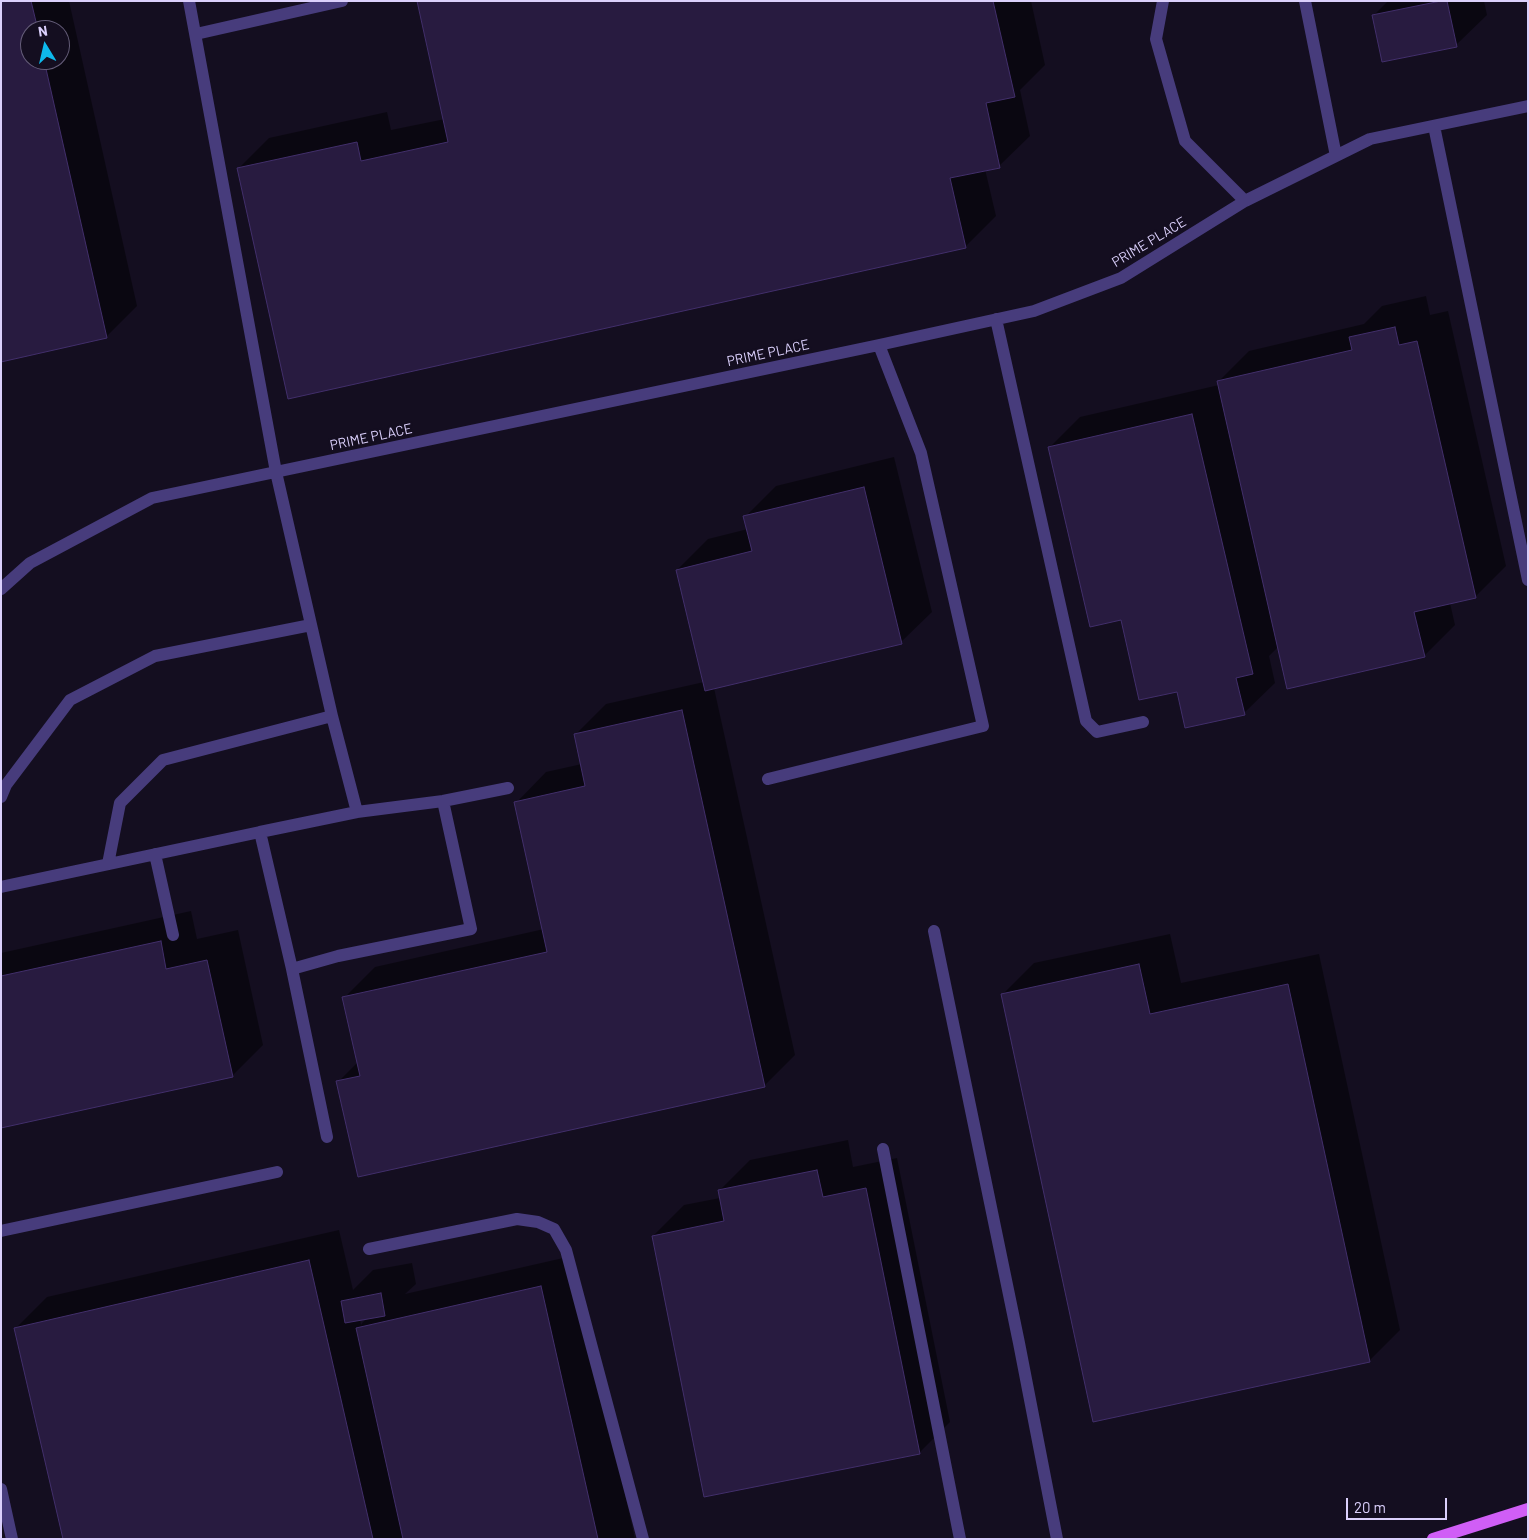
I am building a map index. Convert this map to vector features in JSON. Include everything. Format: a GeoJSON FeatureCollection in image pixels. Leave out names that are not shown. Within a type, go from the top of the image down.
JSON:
{"type":"FeatureCollection","features":[{"type":"Feature","properties":{"kind":"main road"},"geometry":{"type":"LineString","coordinates":[[1433,1539],[1528,1509]]}},
{"type":"Feature","properties":{"kind":"street"},"geometry":{"type":"LineString","coordinates":[[190,1],[276,472],[332,716],[357,812]]}},
{"type":"Feature","properties":{"kind":"street"},"geometry":{"type":"LineString","coordinates":[[196,34],[342,1]]}},
{"type":"Feature","properties":{"kind":"street"},"geometry":{"type":"LineString","coordinates":[[1163,1],[1156,39],[1185,141],[1245,201]]}},
{"type":"Feature","properties":{"kind":"street"},"geometry":{"type":"LineString","coordinates":[[1305,1],[1336,156]]}},
{"type":"Feature","properties":{"kind":"street","name":"PRIME PLACE"},"geometry":{"type":"LineString","coordinates":[[1,589],[30,564],[152,498],[879,345],[1034,310],[1121,278],[1245,201],[1370,139],[1528,106]]}},
{"type":"Feature","properties":{"kind":"street"},"geometry":{"type":"LineString","coordinates":[[1434,126],[1528,580]]}},
{"type":"Feature","properties":{"kind":"street"},"geometry":{"type":"LineString","coordinates":[[996,319],[1086,721],[1097,732],[1143,722]]}},
{"type":"Feature","properties":{"kind":"street"},"geometry":{"type":"LineString","coordinates":[[768,779],[983,726],[921,453],[879,345]]}},
{"type":"Feature","properties":{"kind":"street"},"geometry":{"type":"LineString","coordinates":[[1,797],[6,785],[70,700],[155,656],[311,625]]}},
{"type":"Feature","properties":{"kind":"street"},"geometry":{"type":"LineString","coordinates":[[108,864],[120,803],[163,760],[332,716]]}},
{"type":"Feature","properties":{"kind":"street"},"geometry":{"type":"LineString","coordinates":[[1,887],[357,812],[444,801],[508,788]]}},
{"type":"Feature","properties":{"kind":"street"},"geometry":{"type":"LineString","coordinates":[[292,969],[338,956],[471,929],[444,801]]}},
{"type":"Feature","properties":{"kind":"street"},"geometry":{"type":"LineString","coordinates":[[260,832],[292,969],[327,1137]]}},
{"type":"Feature","properties":{"kind":"street"},"geometry":{"type":"LineString","coordinates":[[155,854],[173,935]]}},
{"type":"Feature","properties":{"kind":"street"},"geometry":{"type":"LineString","coordinates":[[934,931],[1019,1343],[1057,1539]]}},
{"type":"Feature","properties":{"kind":"street"},"geometry":{"type":"LineString","coordinates":[[883,1149],[960,1539]]}},
{"type":"Feature","properties":{"kind":"street"},"geometry":{"type":"LineString","coordinates":[[1,1231],[277,1172]]}},
{"type":"Feature","properties":{"kind":"street"},"geometry":{"type":"LineString","coordinates":[[369,1250],[517,1219],[538,1222],[554,1229],[566,1250],[643,1539]]}},
{"type":"Feature","properties":{"kind":"street"},"geometry":{"type":"LineString","coordinates":[[1,1489],[12,1539]]}},
{"type":"Feature","properties":{"kind":"building"},"geometry":{"type":"Polygon","coordinates":[[[1,1],[31,1],[36,20],[20,20],[20,70],[46,70],[107,338],[1,362],[1,1]]]}},
{"type":"Feature","properties":{"kind":"building"},"geometry":{"type":"Polygon","coordinates":[[[417,1],[993,1],[1015,97],[986,103],[1000,168],[950,178],[966,248],[288,399],[237,168],[357,142],[361,161],[448,142],[417,1]]]}},
{"type":"Feature","properties":{"kind":"building"},"geometry":{"type":"Polygon","coordinates":[[[1447,1],[1457,47],[1382,62],[1372,15],[1447,1]]]}},
{"type":"Feature","properties":{"kind":"building"},"geometry":{"type":"Polygon","coordinates":[[[1395,327],[1399,345],[1417,341],[1476,598],[1414,612],[1425,657],[1287,689],[1217,381],[1352,350],[1349,337],[1395,327]]]}},
{"type":"Feature","properties":{"kind":"building"},"geometry":{"type":"Polygon","coordinates":[[[1192,414],[1253,674],[1236,678],[1245,715],[1185,728],[1177,692],[1139,700],[1121,620],[1090,627],[1048,447],[1192,414]]]}},
{"type":"Feature","properties":{"kind":"building"},"geometry":{"type":"Polygon","coordinates":[[[864,487],[902,644],[705,691],[676,570],[752,551],[743,516],[864,487]]]}},
{"type":"Feature","properties":{"kind":"building"},"geometry":{"type":"Polygon","coordinates":[[[682,710],[765,1087],[358,1177],[336,1081],[360,1076],[342,997],[547,952],[514,802],[585,786],[574,734],[682,710]]]}},
{"type":"Feature","properties":{"kind":"building"},"geometry":{"type":"Polygon","coordinates":[[[161,941],[166,969],[207,960],[233,1077],[1,1128],[1,976],[161,941]]]}},
{"type":"Feature","properties":{"kind":"building"},"geometry":{"type":"Polygon","coordinates":[[[1139,964],[1150,1014],[1288,984],[1370,1362],[1093,1422],[1001,994],[1139,964]]]}},
{"type":"Feature","properties":{"kind":"building"},"geometry":{"type":"Polygon","coordinates":[[[817,1170],[823,1197],[866,1188],[920,1454],[704,1497],[652,1236],[724,1221],[718,1190],[817,1170]]]}},
{"type":"Feature","properties":{"kind":"building"},"geometry":{"type":"Polygon","coordinates":[[[309,1260],[373,1539],[63,1539],[14,1328],[309,1260]]]}},
{"type":"Feature","properties":{"kind":"building"},"geometry":{"type":"Polygon","coordinates":[[[541,1286],[598,1539],[403,1539],[356,1328],[541,1286]]]}},
{"type":"Feature","properties":{"kind":"building"},"geometry":{"type":"Polygon","coordinates":[[[381,1293],[385,1316],[345,1323],[341,1301],[381,1293]]]}}]}
